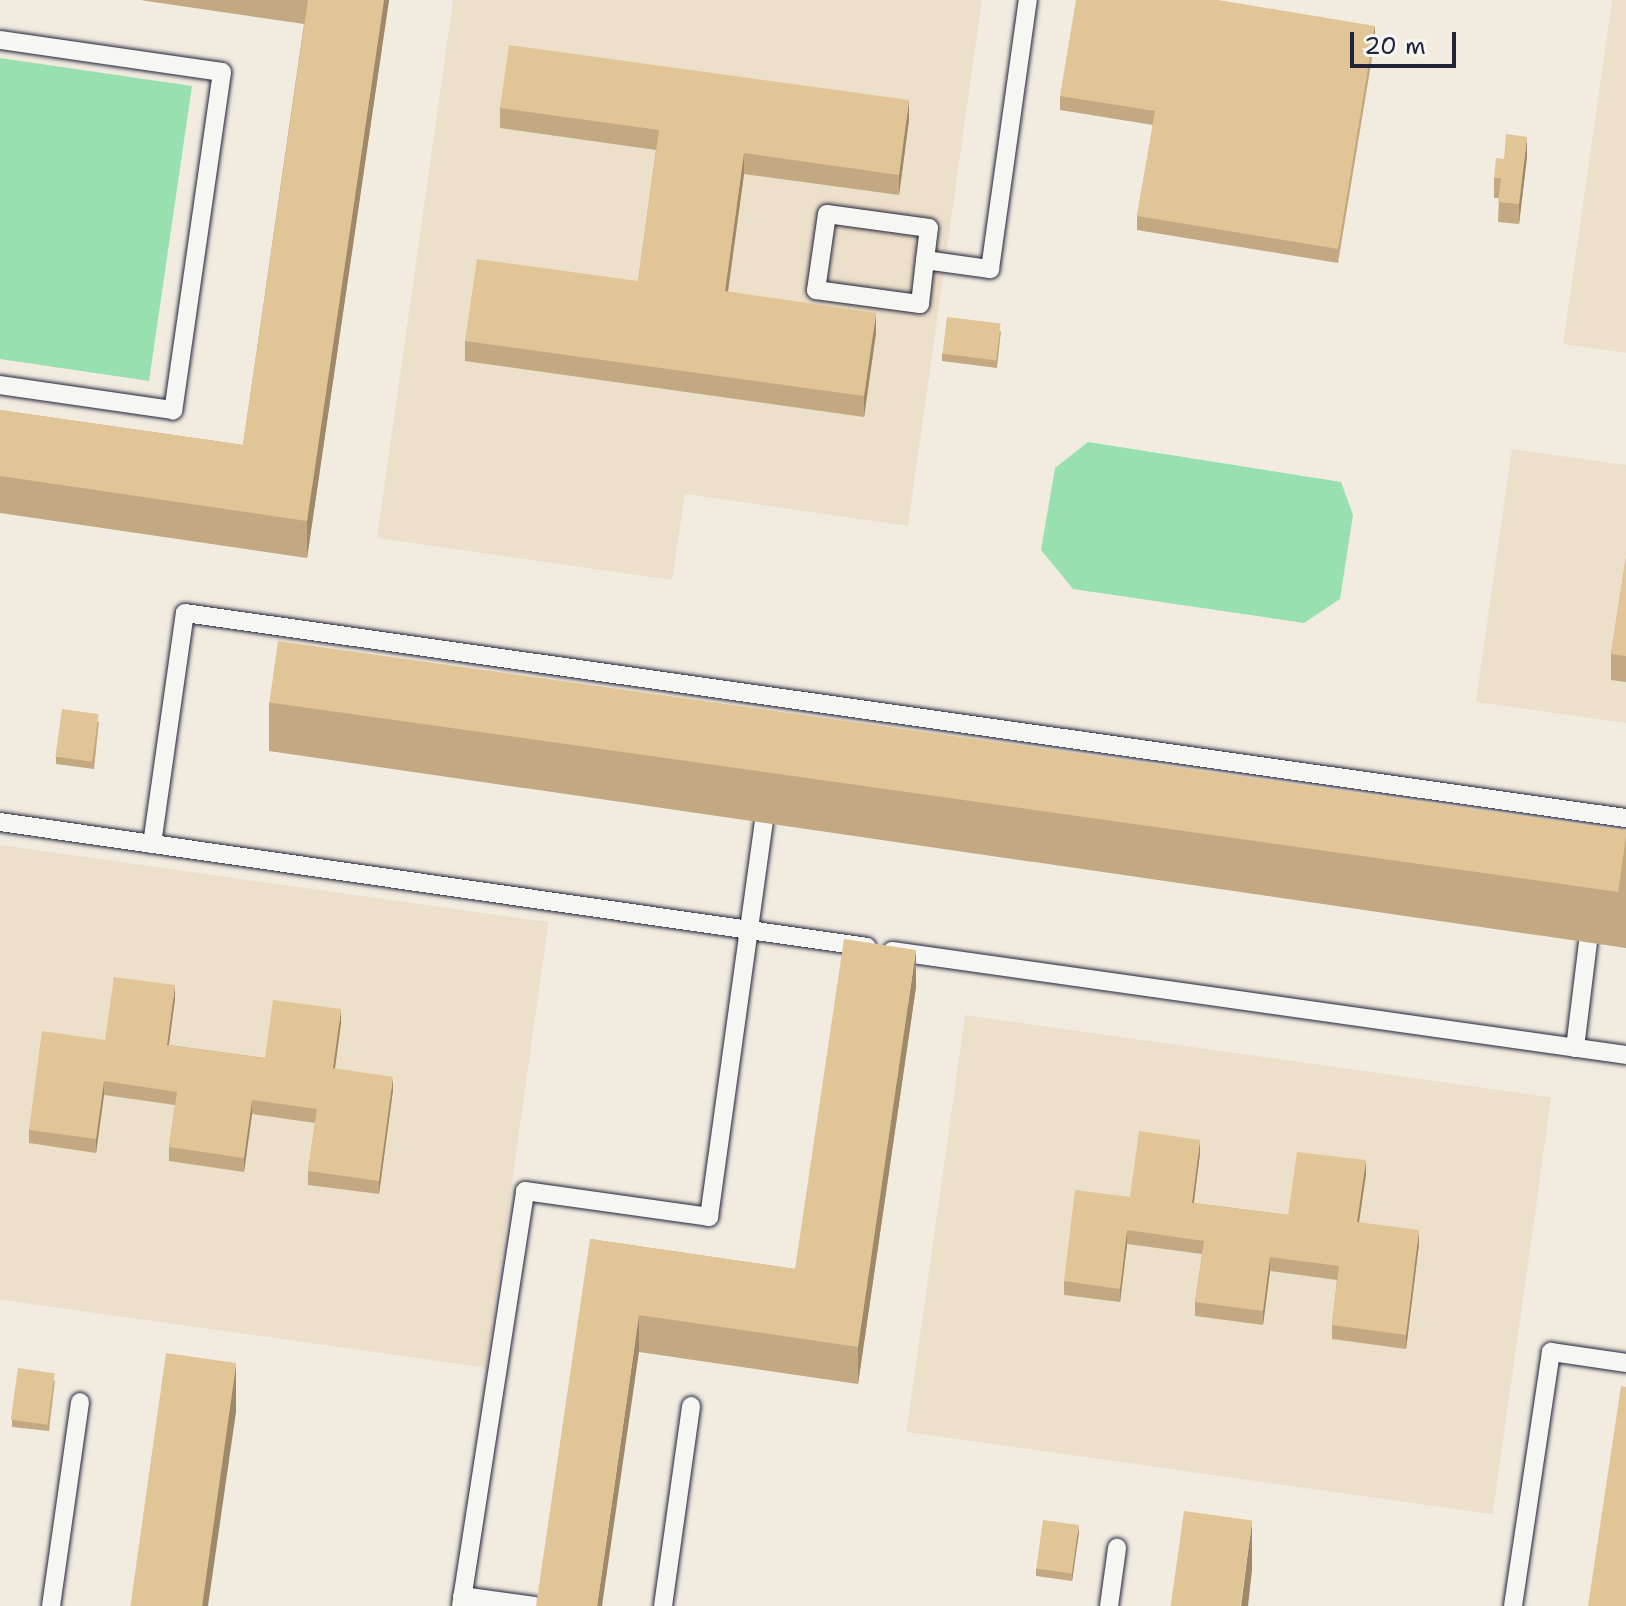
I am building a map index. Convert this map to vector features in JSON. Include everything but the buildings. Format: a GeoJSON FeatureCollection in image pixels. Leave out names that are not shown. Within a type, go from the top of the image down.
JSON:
{"type":"FeatureCollection","features":[{"type":"Feature","properties":{"kind":"lane"},"geometry":{"type":"LineString","coordinates":[[925,260],[990,269],[1028,0]]}},
{"type":"Feature","properties":{"kind":"lane"},"geometry":{"type":"LineString","coordinates":[[0,40],[222,72],[173,410],[0,385]]}},
{"type":"Feature","properties":{"kind":"lane"},"geometry":{"type":"LineString","coordinates":[[827,214],[929,228],[925,260],[920,304],[816,290],[827,214]]}},
{"type":"Feature","properties":{"kind":"lane"},"geometry":{"type":"LineString","coordinates":[[152,844],[185,613],[1626,818]]}},
{"type":"Feature","properties":{"kind":"lane"},"geometry":{"type":"LineString","coordinates":[[777,723],[781,697]]}},
{"type":"Feature","properties":{"kind":"lane"},"geometry":{"type":"LineString","coordinates":[[1600,841],[1603,814]]}},
{"type":"Feature","properties":{"kind":"lane"},"geometry":{"type":"LineString","coordinates":[[0,822],[1626,1055]]}},
{"type":"Feature","properties":{"kind":"lane"},"geometry":{"type":"LineString","coordinates":[[534,1606],[461,1601],[525,1191],[709,1217],[753,931],[764,823]]}},
{"type":"Feature","properties":{"kind":"lane"},"geometry":{"type":"LineString","coordinates":[[1575,1048],[1588,942]]}},
{"type":"Feature","properties":{"kind":"lane"},"geometry":{"type":"LineString","coordinates":[[1513,1606],[1551,1352],[1626,1363]]}},
{"type":"Feature","properties":{"kind":"lane"},"geometry":{"type":"LineString","coordinates":[[51,1606],[80,1402]]}},
{"type":"Feature","properties":{"kind":"lane"},"geometry":{"type":"LineString","coordinates":[[663,1606],[691,1406]]}},
{"type":"Feature","properties":{"kind":"lane"},"geometry":{"type":"LineString","coordinates":[[1109,1606],[1117,1548]]}},
{"type":"Feature","properties":{"kind":"shaded area"},"geometry":{"type":"Polygon","coordinates":[[[453,0],[982,0],[908,526],[685,494],[672,580],[377,538],[453,0]]]}},
{"type":"Feature","properties":{"kind":"shaded area"},"geometry":{"type":"Polygon","coordinates":[[[1612,0],[1626,0],[1626,353],[1563,344],[1612,0]]]}},
{"type":"Feature","properties":{"kind":"shaded area"},"geometry":{"type":"Polygon","coordinates":[[[1512,449],[1626,465],[1626,723],[1476,702],[1512,449]]]}},
{"type":"Feature","properties":{"kind":"shaded area"},"geometry":{"type":"Polygon","coordinates":[[[0,845],[549,922],[486,1368],[0,1299],[0,845]]]}},
{"type":"Feature","properties":{"kind":"shaded area"},"geometry":{"type":"Polygon","coordinates":[[[965,1015],[1551,1097],[1493,1514],[906,1432],[965,1015]]]}},
{"type":"Feature","properties":{"kind":"green space"},"geometry":{"type":"Polygon","coordinates":[[[0,58],[192,86],[149,381],[0,359],[0,58]]]}},
{"type":"Feature","properties":{"kind":"green space"},"geometry":{"type":"Polygon","coordinates":[[[1088,442],[1341,482],[1353,515],[1340,599],[1304,623],[1073,589],[1041,550],[1055,468],[1088,442]]]}}]}
